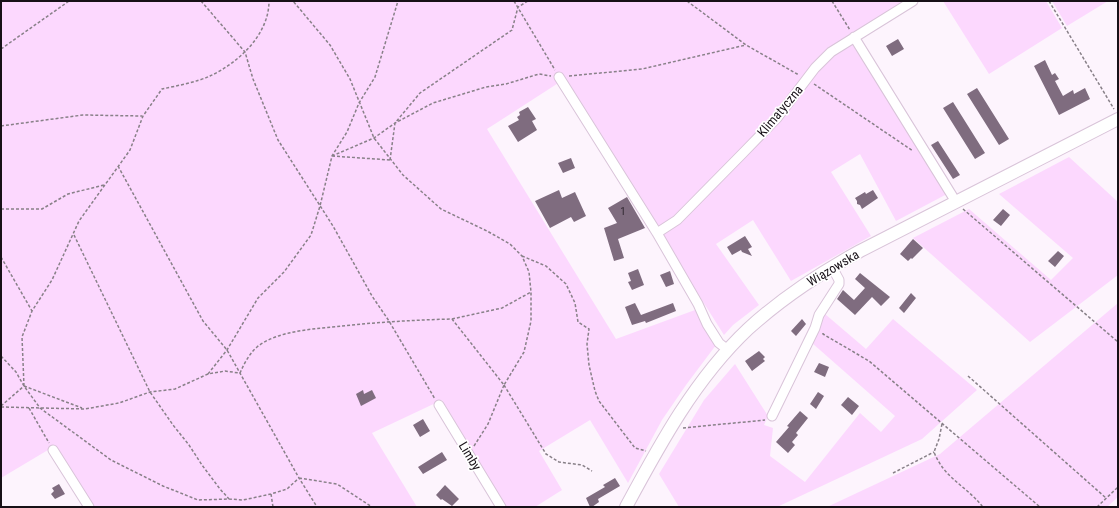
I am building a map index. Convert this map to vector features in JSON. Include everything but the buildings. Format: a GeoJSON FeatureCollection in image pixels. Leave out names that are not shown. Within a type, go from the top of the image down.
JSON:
{"type":"FeatureCollection","features":[{"type":"Feature","properties":{"kind":"main road","name":"Wiązowska"},"geometry":{"type":"LineString","coordinates":[[626,507],[671,426],[709,372],[728,350],[770,310],[832,267],[956,202],[1116,115]]}},
{"type":"Feature","properties":{"kind":"street","name":"Klimatyczna"},"geometry":{"type":"LineString","coordinates":[[657,234],[677,220],[777,118],[814,68],[832,52],[854,37],[913,1]]}},
{"type":"Feature","properties":{"kind":"street"},"geometry":{"type":"LineString","coordinates":[[854,37],[956,202]]}},
{"type":"Feature","properties":{"kind":"street"},"geometry":{"type":"LineString","coordinates":[[559,77],[657,234],[698,304],[707,324],[719,343],[728,350]]}},
{"type":"Feature","properties":{"kind":"street"},"geometry":{"type":"LineString","coordinates":[[772,416],[815,328],[819,315],[839,284],[839,280],[832,267]]}},
{"type":"Feature","properties":{"kind":"street","name":"Limby"},"geometry":{"type":"LineString","coordinates":[[439,406],[500,507]]}},
{"type":"Feature","properties":{"kind":"street"},"geometry":{"type":"LineString","coordinates":[[53,450],[89,507]]}},
{"type":"Feature","properties":{"kind":"path"},"geometry":{"type":"LineString","coordinates":[[1,49],[69,1]]}},
{"type":"Feature","properties":{"kind":"path"},"geometry":{"type":"LineString","coordinates":[[201,1],[245,52],[253,79],[278,140],[333,226],[372,296],[389,321],[439,406]]}},
{"type":"Feature","properties":{"kind":"path"},"geometry":{"type":"LineString","coordinates":[[1,407],[24,386],[22,337],[32,311],[52,280],[79,221],[130,150],[143,116],[162,89],[209,77],[239,58],[263,28],[269,1]]}},
{"type":"Feature","properties":{"kind":"path"},"geometry":{"type":"LineString","coordinates":[[292,1],[330,45],[350,79],[374,138],[403,175],[441,209],[467,220],[510,244],[522,256],[529,272],[531,321],[524,352],[504,385],[488,424],[469,455]]}},
{"type":"Feature","properties":{"kind":"path"},"geometry":{"type":"LineString","coordinates":[[208,374],[227,350],[258,298],[284,272],[311,235],[320,206],[332,156],[347,132],[359,103],[375,77],[397,1]]}},
{"type":"Feature","properties":{"kind":"path"},"geometry":{"type":"LineString","coordinates":[[514,1],[559,77]]}},
{"type":"Feature","properties":{"kind":"path"},"geometry":{"type":"LineString","coordinates":[[390,160],[395,123],[420,93],[512,30],[518,7],[528,1]]}},
{"type":"Feature","properties":{"kind":"path"},"geometry":{"type":"LineString","coordinates":[[832,1],[854,37]]}},
{"type":"Feature","properties":{"kind":"path"},"geometry":{"type":"LineString","coordinates":[[1049,1],[1116,115]]}},
{"type":"Feature","properties":{"kind":"path"},"geometry":{"type":"LineString","coordinates":[[332,156],[374,138],[395,123],[433,103],[486,87],[506,84],[539,74],[559,77],[642,69],[746,45]]}},
{"type":"Feature","properties":{"kind":"path"},"geometry":{"type":"LineString","coordinates":[[1,126],[83,115],[143,116]]}},
{"type":"Feature","properties":{"kind":"path"},"geometry":{"type":"LineString","coordinates":[[332,156],[390,160]]}},
{"type":"Feature","properties":{"kind":"path"},"geometry":{"type":"LineString","coordinates":[[118,166],[203,321],[227,350],[317,507]]}},
{"type":"Feature","properties":{"kind":"path"},"geometry":{"type":"LineString","coordinates":[[1,209],[42,209],[68,194],[104,185]]}},
{"type":"Feature","properties":{"kind":"path"},"geometry":{"type":"LineString","coordinates":[[956,202],[1118,342]]}},
{"type":"Feature","properties":{"kind":"path"},"geometry":{"type":"LineString","coordinates":[[73,234],[150,392],[173,425],[189,444],[202,465],[229,499]]}},
{"type":"Feature","properties":{"kind":"path"},"geometry":{"type":"LineString","coordinates":[[522,256],[546,266],[566,284],[575,303],[578,322],[589,329],[587,344],[589,365],[599,401],[635,448],[647,452]]}},
{"type":"Feature","properties":{"kind":"path"},"geometry":{"type":"LineString","coordinates":[[1,257],[32,311]]}},
{"type":"Feature","properties":{"kind":"path"},"geometry":{"type":"LineString","coordinates":[[240,373],[246,360],[256,348],[272,338],[323,328],[389,321],[452,319],[502,308],[531,292]]}},
{"type":"Feature","properties":{"kind":"path"},"geometry":{"type":"LineString","coordinates":[[819,315],[823,334],[869,361],[1040,507]]}},
{"type":"Feature","properties":{"kind":"path"},"geometry":{"type":"LineString","coordinates":[[452,319],[504,385],[546,454],[559,462],[582,465],[592,471]]}},
{"type":"Feature","properties":{"kind":"path"},"geometry":{"type":"LineString","coordinates":[[1,356],[16,372],[40,408],[111,460],[163,486],[198,500],[243,500],[287,489],[299,478]]}},
{"type":"Feature","properties":{"kind":"path"},"geometry":{"type":"LineString","coordinates":[[1,407],[85,409],[119,403],[150,392],[175,389],[208,374],[225,371],[240,373]]}},
{"type":"Feature","properties":{"kind":"path"},"geometry":{"type":"LineString","coordinates":[[968,376],[1106,498]]}},
{"type":"Feature","properties":{"kind":"path"},"geometry":{"type":"LineString","coordinates":[[24,386],[85,409]]}},
{"type":"Feature","properties":{"kind":"path"},"geometry":{"type":"LineString","coordinates":[[29,408],[53,450]]}},
{"type":"Feature","properties":{"kind":"path"},"geometry":{"type":"LineString","coordinates":[[671,426],[682,428],[763,421],[772,416]]}},
{"type":"Feature","properties":{"kind":"path"},"geometry":{"type":"LineString","coordinates":[[942,424],[939,439],[934,452],[938,463],[955,481],[973,494],[982,506],[981,507]]}},
{"type":"Feature","properties":{"kind":"path"},"geometry":{"type":"LineString","coordinates":[[893,473],[934,452]]}},
{"type":"Feature","properties":{"kind":"path"},"geometry":{"type":"LineString","coordinates":[[299,478],[337,484],[372,507]]}},
{"type":"Feature","properties":{"kind":"path"},"geometry":{"type":"LineString","coordinates":[[1097,507],[1118,487]]}},
{"type":"Feature","properties":{"kind":"path"},"geometry":{"type":"LineString","coordinates":[[271,494],[273,507]]}},
{"type":"Feature","properties":{"kind":"shaded area"},"geometry":{"type":"Polygon","coordinates":[[[1,1],[906,1],[852,44],[947,194],[896,221],[860,154],[831,172],[871,236],[791,281],[753,220],[716,244],[759,305],[733,325],[724,335],[563,80],[487,129],[616,339],[695,310],[716,345],[662,420],[628,483],[590,420],[539,451],[562,490],[535,507],[506,507],[442,400],[372,433],[417,507],[92,507],[53,447],[1,478],[1,1]]]}},
{"type":"Feature","properties":{"kind":"shaded area"},"geometry":{"type":"Polygon","coordinates":[[[943,1],[1046,1],[1062,28],[989,74],[943,1]]]}},
{"type":"Feature","properties":{"kind":"shaded area"},"geometry":{"type":"Polygon","coordinates":[[[1052,1],[1108,1],[1067,26],[1052,1]]]}},
{"type":"Feature","properties":{"kind":"shaded area"},"geometry":{"type":"Polygon","coordinates":[[[1069,157],[1118,202],[1118,275],[1030,342],[913,238],[969,209],[1051,280],[1073,258],[999,194],[1069,157]]]}},
{"type":"Feature","properties":{"kind":"shaded area"},"geometry":{"type":"Polygon","coordinates":[[[1118,303],[1118,497],[1107,507],[827,507],[940,454],[1118,303]]]}},
{"type":"Feature","properties":{"kind":"shaded area"},"geometry":{"type":"Polygon","coordinates":[[[825,314],[866,349],[893,319],[977,390],[922,439],[777,507],[679,507],[659,474],[704,400],[735,364],[768,416],[764,425],[773,428],[770,456],[805,482],[860,413],[881,432],[895,416],[812,343],[825,314]]]}}]}
